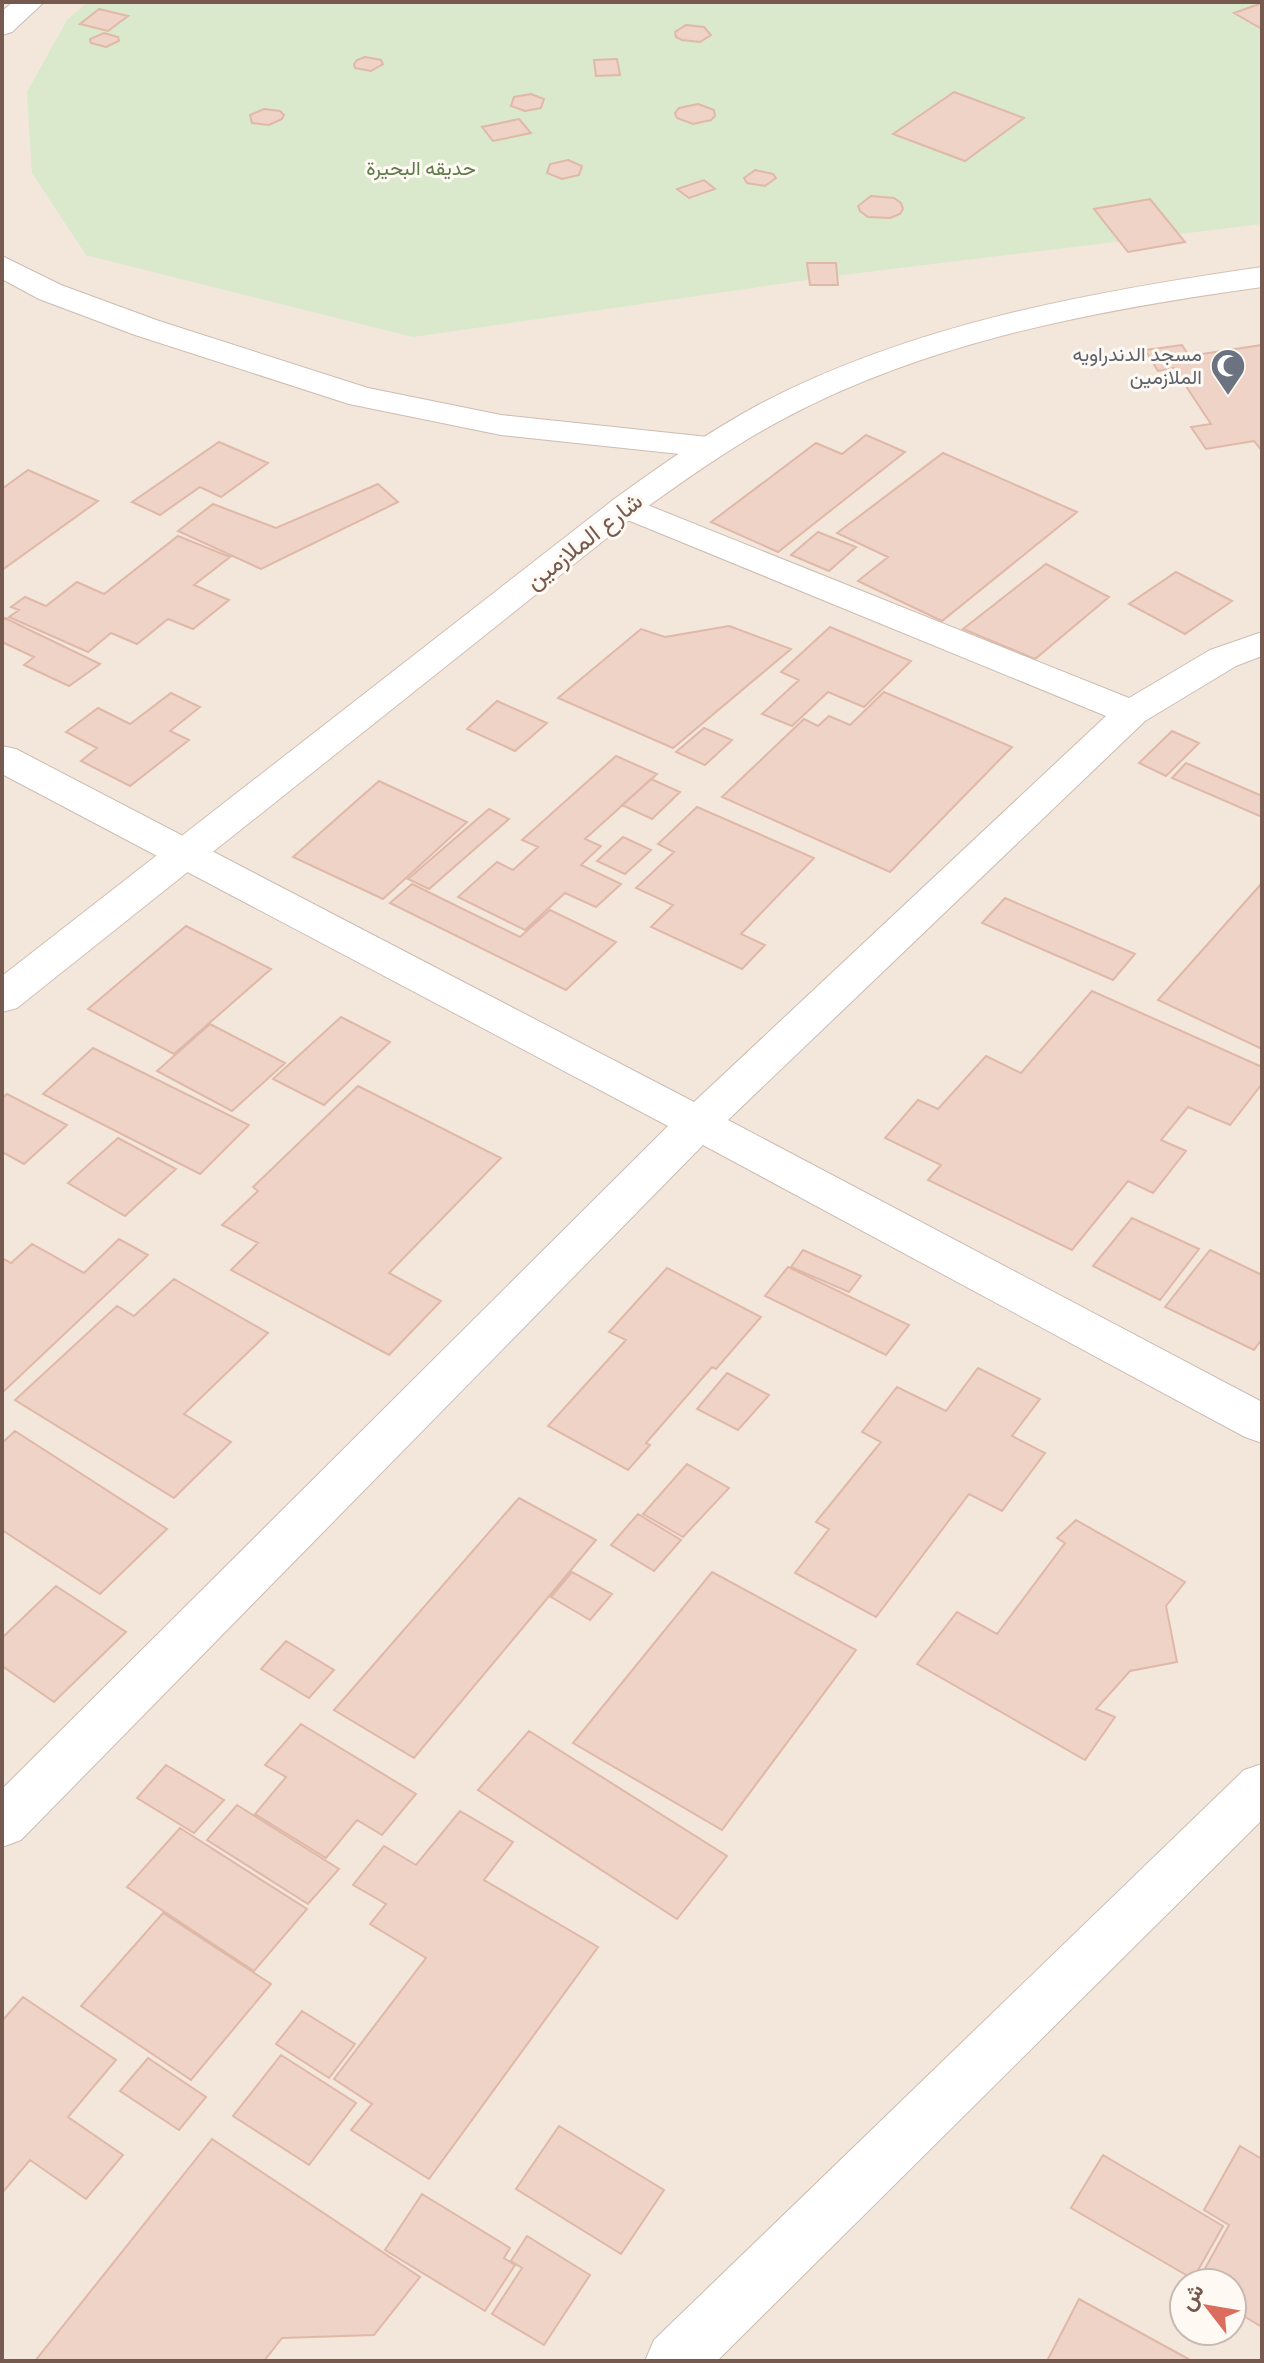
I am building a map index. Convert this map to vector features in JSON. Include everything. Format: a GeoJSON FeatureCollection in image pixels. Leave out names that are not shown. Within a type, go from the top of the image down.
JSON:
{"type":"FeatureCollection","features":[{"type":"Feature","properties":{"kind":"street"},"geometry":{"type":"LineString","coordinates":[[2,26],[30,2]]}},
{"type":"Feature","properties":{"kind":"street"},"geometry":{"type":"LineString","coordinates":[[2,266],[50,292],[147,328],[361,397],[501,425],[708,447]]}},
{"type":"Feature","properties":{"kind":"street","name":"شارع الملازمين"},"geometry":{"type":"LineString","coordinates":[[2,998],[625,507],[708,447],[788,404],[865,369],[968,333],[1080,305],[1262,277]]}},
{"type":"Feature","properties":{"kind":"street"},"geometry":{"type":"LineString","coordinates":[[625,507],[1132,713]]}},
{"type":"Feature","properties":{"kind":"street"},"geometry":{"type":"LineString","coordinates":[[2,1824],[698,1123],[1132,713],[1223,658],[1262,643]]}},
{"type":"Feature","properties":{"kind":"street"},"geometry":{"type":"LineString","coordinates":[[2,758],[698,1123],[1262,1424]]}},
{"type":"Feature","properties":{"kind":"street"},"geometry":{"type":"LineString","coordinates":[[675,2361],[1262,1786]]}},
{"type":"Feature","properties":{"kind":"shaded area"},"geometry":{"type":"Polygon","coordinates":[[[2,2],[1262,2],[1262,2361],[2,2361],[2,2]]]}},
{"type":"Feature","properties":{"kind":"green space","name":"حديقه البحيرة"},"geometry":{"type":"Polygon","coordinates":[[[88,2],[1262,2],[1262,224],[834,276],[413,337],[86,255],[32,173],[27,92],[67,20],[88,2]]]}},
{"type":"Feature","properties":{"kind":"building"},"geometry":{"type":"Polygon","coordinates":[[[1262,3],[1262,29],[1234,13],[1262,3]]]}},
{"type":"Feature","properties":{"kind":"building"},"geometry":{"type":"Polygon","coordinates":[[[99,9],[128,16],[108,31],[80,24],[99,9]]]}},
{"type":"Feature","properties":{"kind":"building"},"geometry":{"type":"Polygon","coordinates":[[[686,25],[704,27],[711,35],[700,42],[676,37],[675,32],[686,25]]]}},
{"type":"Feature","properties":{"kind":"building"},"geometry":{"type":"Polygon","coordinates":[[[104,33],[118,37],[119,41],[106,47],[91,43],[90,39],[104,33]]]}},
{"type":"Feature","properties":{"kind":"building"},"geometry":{"type":"Polygon","coordinates":[[[365,57],[381,60],[383,64],[371,71],[355,68],[357,60],[365,57]]]}},
{"type":"Feature","properties":{"kind":"building"},"geometry":{"type":"Polygon","coordinates":[[[617,59],[620,75],[596,76],[594,60],[617,59]]]}},
{"type":"Feature","properties":{"kind":"building"},"geometry":{"type":"Polygon","coordinates":[[[954,92],[1024,118],[965,161],[893,134],[954,92]]]}},
{"type":"Feature","properties":{"kind":"building"},"geometry":{"type":"Polygon","coordinates":[[[531,94],[544,99],[541,108],[525,111],[511,106],[514,97],[531,94]]]}},
{"type":"Feature","properties":{"kind":"building"},"geometry":{"type":"Polygon","coordinates":[[[698,104],[714,110],[715,116],[693,124],[677,118],[675,113],[679,108],[698,104]]]}},
{"type":"Feature","properties":{"kind":"building"},"geometry":{"type":"Polygon","coordinates":[[[264,109],[280,111],[284,115],[269,125],[252,123],[250,115],[264,109]]]}},
{"type":"Feature","properties":{"kind":"building"},"geometry":{"type":"Polygon","coordinates":[[[519,119],[531,133],[493,141],[482,127],[519,119]]]}},
{"type":"Feature","properties":{"kind":"building"},"geometry":{"type":"Polygon","coordinates":[[[568,160],[582,166],[579,175],[562,179],[547,173],[550,164],[568,160]]]}},
{"type":"Feature","properties":{"kind":"building"},"geometry":{"type":"Polygon","coordinates":[[[755,170],[773,174],[776,178],[765,186],[747,183],[744,178],[755,170]]]}},
{"type":"Feature","properties":{"kind":"building"},"geometry":{"type":"Polygon","coordinates":[[[704,180],[715,189],[689,198],[677,189],[704,180]]]}},
{"type":"Feature","properties":{"kind":"building"},"geometry":{"type":"Polygon","coordinates":[[[871,196],[894,198],[903,209],[900,214],[890,218],[868,217],[858,206],[871,196]]]}},
{"type":"Feature","properties":{"kind":"building"},"geometry":{"type":"Polygon","coordinates":[[[1150,199],[1185,242],[1128,252],[1094,209],[1150,199]]]}},
{"type":"Feature","properties":{"kind":"building"},"geometry":{"type":"Polygon","coordinates":[[[807,263],[836,263],[838,285],[810,285],[807,263]]]}},
{"type":"Feature","properties":{"kind":"building","name":"مسجد الدندراويه الملازمين"},"geometry":{"type":"Polygon","coordinates":[[[1182,345],[1189,356],[1262,345],[1262,451],[1254,441],[1206,449],[1191,427],[1211,424],[1174,368],[1158,371],[1145,350],[1182,345]]]}},
{"type":"Feature","properties":{"kind":"building"},"geometry":{"type":"Polygon","coordinates":[[[866,435],[905,452],[778,552],[711,522],[816,443],[842,454],[866,435]]]}},
{"type":"Feature","properties":{"kind":"building"},"geometry":{"type":"Polygon","coordinates":[[[219,442],[268,463],[221,497],[200,487],[160,515],[132,502],[219,442]]]}},
{"type":"Feature","properties":{"kind":"building"},"geometry":{"type":"Polygon","coordinates":[[[943,453],[1077,512],[942,621],[858,581],[888,557],[837,533],[943,453]]]}},
{"type":"Feature","properties":{"kind":"building"},"geometry":{"type":"Polygon","coordinates":[[[28,470],[98,501],[2,570],[2,489],[28,470]]]}},
{"type":"Feature","properties":{"kind":"building"},"geometry":{"type":"Polygon","coordinates":[[[378,484],[398,502],[261,569],[178,531],[213,504],[276,528],[378,484]]]}},
{"type":"Feature","properties":{"kind":"building"},"geometry":{"type":"Polygon","coordinates":[[[818,532],[856,547],[829,571],[791,555],[818,532]]]}},
{"type":"Feature","properties":{"kind":"building"},"geometry":{"type":"Polygon","coordinates":[[[178,536],[230,557],[194,585],[229,600],[193,629],[168,619],[137,644],[111,633],[88,652],[9,617],[19,610],[11,607],[25,597],[46,606],[77,582],[104,594],[178,536]]]}},
{"type":"Feature","properties":{"kind":"building"},"geometry":{"type":"Polygon","coordinates":[[[1046,564],[1109,597],[1035,659],[963,629],[1046,564]]]}},
{"type":"Feature","properties":{"kind":"building"},"geometry":{"type":"Polygon","coordinates":[[[1176,572],[1232,601],[1185,634],[1129,604],[1176,572]]]}},
{"type":"Feature","properties":{"kind":"building"},"geometry":{"type":"Polygon","coordinates":[[[5,618],[100,664],[69,686],[24,665],[34,657],[2,642],[2,621],[5,618]]]}},
{"type":"Feature","properties":{"kind":"building"},"geometry":{"type":"Polygon","coordinates":[[[729,626],[791,649],[673,748],[558,698],[641,629],[665,637],[729,626]]]}},
{"type":"Feature","properties":{"kind":"building"},"geometry":{"type":"Polygon","coordinates":[[[830,627],[911,661],[864,707],[828,692],[792,726],[762,714],[799,680],[781,672],[830,627]]]}},
{"type":"Feature","properties":{"kind":"building"},"geometry":{"type":"Polygon","coordinates":[[[884,692],[1012,747],[890,872],[722,797],[804,719],[818,726],[829,716],[850,725],[884,692]]]}},
{"type":"Feature","properties":{"kind":"building"},"geometry":{"type":"Polygon","coordinates":[[[171,693],[200,707],[170,731],[189,740],[130,786],[81,761],[97,748],[66,732],[98,708],[130,724],[171,693]]]}},
{"type":"Feature","properties":{"kind":"building"},"geometry":{"type":"Polygon","coordinates":[[[497,701],[547,723],[515,751],[467,729],[497,701]]]}},
{"type":"Feature","properties":{"kind":"building"},"geometry":{"type":"Polygon","coordinates":[[[704,728],[732,740],[705,765],[676,752],[704,728]]]}},
{"type":"Feature","properties":{"kind":"building"},"geometry":{"type":"Polygon","coordinates":[[[1172,731],[1199,743],[1166,776],[1139,763],[1172,731]]]}},
{"type":"Feature","properties":{"kind":"building"},"geometry":{"type":"Polygon","coordinates":[[[616,756],[657,774],[585,839],[601,846],[581,865],[621,884],[596,907],[565,893],[525,930],[458,897],[497,862],[513,870],[538,847],[522,840],[616,756]]]}},
{"type":"Feature","properties":{"kind":"building"},"geometry":{"type":"Polygon","coordinates":[[[1186,763],[1262,796],[1262,817],[1172,778],[1186,763]]]}},
{"type":"Feature","properties":{"kind":"building"},"geometry":{"type":"Polygon","coordinates":[[[651,779],[680,792],[652,819],[622,805],[651,779]]]}},
{"type":"Feature","properties":{"kind":"building"},"geometry":{"type":"Polygon","coordinates":[[[379,781],[467,822],[383,899],[293,857],[379,781]]]}},
{"type":"Feature","properties":{"kind":"building"},"geometry":{"type":"Polygon","coordinates":[[[697,807],[814,858],[741,934],[765,945],[742,969],[651,927],[673,905],[636,888],[674,852],[658,844],[697,807]]]}},
{"type":"Feature","properties":{"kind":"building"},"geometry":{"type":"Polygon","coordinates":[[[489,809],[509,819],[429,889],[408,879],[489,809]]]}},
{"type":"Feature","properties":{"kind":"building"},"geometry":{"type":"Polygon","coordinates":[[[623,837],[651,850],[625,874],[597,861],[623,837]]]}},
{"type":"Feature","properties":{"kind":"building"},"geometry":{"type":"Polygon","coordinates":[[[1262,883],[1262,1049],[1158,1000],[1262,883]]]}},
{"type":"Feature","properties":{"kind":"building"},"geometry":{"type":"Polygon","coordinates":[[[412,884],[520,937],[550,910],[616,942],[566,990],[390,903],[412,884]]]}},
{"type":"Feature","properties":{"kind":"building"},"geometry":{"type":"Polygon","coordinates":[[[1005,898],[1135,954],[1113,980],[982,923],[1005,898]]]}},
{"type":"Feature","properties":{"kind":"building"},"geometry":{"type":"Polygon","coordinates":[[[186,926],[271,969],[174,1054],[88,1009],[186,926]]]}},
{"type":"Feature","properties":{"kind":"building"},"geometry":{"type":"Polygon","coordinates":[[[1092,991],[1262,1067],[1262,1084],[1230,1125],[1188,1107],[1161,1140],[1186,1151],[1153,1193],[1128,1181],[1072,1250],[928,1180],[941,1165],[885,1138],[918,1100],[938,1109],[986,1056],[1021,1073],[1092,991]]]}},
{"type":"Feature","properties":{"kind":"building"},"geometry":{"type":"Polygon","coordinates":[[[341,1017],[390,1042],[324,1105],[273,1079],[341,1017]]]}},
{"type":"Feature","properties":{"kind":"building"},"geometry":{"type":"Polygon","coordinates":[[[210,1024],[285,1063],[232,1111],[157,1071],[210,1024]]]}},
{"type":"Feature","properties":{"kind":"building"},"geometry":{"type":"Polygon","coordinates":[[[93,1048],[249,1125],[200,1174],[43,1094],[93,1048]]]}},
{"type":"Feature","properties":{"kind":"building"},"geometry":{"type":"Polygon","coordinates":[[[358,1086],[501,1158],[389,1273],[441,1301],[389,1355],[231,1270],[258,1243],[222,1225],[258,1191],[253,1187],[358,1086]]]}},
{"type":"Feature","properties":{"kind":"building"},"geometry":{"type":"Polygon","coordinates":[[[7,1094],[67,1125],[24,1164],[2,1152],[2,1098],[7,1094]]]}},
{"type":"Feature","properties":{"kind":"building"},"geometry":{"type":"Polygon","coordinates":[[[118,1138],[176,1169],[125,1216],[68,1183],[118,1138]]]}},
{"type":"Feature","properties":{"kind":"building"},"geometry":{"type":"Polygon","coordinates":[[[1132,1218],[1199,1249],[1160,1300],[1093,1266],[1132,1218]]]}},
{"type":"Feature","properties":{"kind":"building"},"geometry":{"type":"Polygon","coordinates":[[[119,1239],[148,1255],[2,1393],[2,1258],[11,1263],[32,1244],[84,1273],[119,1239]]]}},
{"type":"Feature","properties":{"kind":"building"},"geometry":{"type":"Polygon","coordinates":[[[803,1250],[861,1276],[849,1292],[791,1267],[803,1250]]]}},
{"type":"Feature","properties":{"kind":"building"},"geometry":{"type":"Polygon","coordinates":[[[1210,1250],[1262,1275],[1262,1339],[1254,1350],[1165,1307],[1210,1250]]]}},
{"type":"Feature","properties":{"kind":"building"},"geometry":{"type":"Polygon","coordinates":[[[788,1267],[909,1325],[886,1355],[765,1296],[788,1267]]]}},
{"type":"Feature","properties":{"kind":"building"},"geometry":{"type":"Polygon","coordinates":[[[667,1268],[761,1317],[716,1369],[712,1367],[646,1443],[650,1445],[628,1470],[548,1426],[626,1340],[609,1332],[667,1268]]]}},
{"type":"Feature","properties":{"kind":"building"},"geometry":{"type":"Polygon","coordinates":[[[174,1279],[268,1333],[184,1414],[231,1442],[174,1498],[15,1400],[117,1306],[134,1316],[174,1279]]]}},
{"type":"Feature","properties":{"kind":"building"},"geometry":{"type":"Polygon","coordinates":[[[978,1368],[1040,1399],[1012,1436],[1045,1453],[1002,1511],[969,1494],[876,1617],[795,1573],[829,1529],[816,1522],[881,1442],[862,1432],[897,1387],[946,1411],[978,1368]]]}},
{"type":"Feature","properties":{"kind":"building"},"geometry":{"type":"Polygon","coordinates":[[[727,1373],[769,1395],[738,1430],[697,1409],[727,1373]]]}},
{"type":"Feature","properties":{"kind":"building"},"geometry":{"type":"Polygon","coordinates":[[[15,1431],[167,1529],[100,1594],[2,1530],[2,1443],[15,1431]]]}},
{"type":"Feature","properties":{"kind":"building"},"geometry":{"type":"Polygon","coordinates":[[[687,1464],[729,1488],[683,1537],[643,1514],[687,1464]]]}},
{"type":"Feature","properties":{"kind":"building"},"geometry":{"type":"Polygon","coordinates":[[[519,1498],[596,1540],[414,1758],[334,1710],[519,1498]]]}},
{"type":"Feature","properties":{"kind":"building"},"geometry":{"type":"Polygon","coordinates":[[[638,1514],[681,1540],[654,1571],[611,1545],[638,1514]]]}},
{"type":"Feature","properties":{"kind":"building"},"geometry":{"type":"Polygon","coordinates":[[[1076,1520],[1185,1582],[1166,1606],[1177,1662],[1130,1671],[1096,1709],[1115,1717],[1085,1760],[917,1664],[957,1612],[997,1634],[1065,1543],[1057,1538],[1076,1520]]]}},
{"type":"Feature","properties":{"kind":"building"},"geometry":{"type":"Polygon","coordinates":[[[572,1572],[612,1594],[590,1620],[551,1597],[572,1572]]]}},
{"type":"Feature","properties":{"kind":"building"},"geometry":{"type":"Polygon","coordinates":[[[712,1572],[856,1650],[722,1830],[573,1743],[712,1572]]]}},
{"type":"Feature","properties":{"kind":"building"},"geometry":{"type":"Polygon","coordinates":[[[56,1586],[126,1632],[54,1702],[2,1666],[2,1638],[56,1586]]]}},
{"type":"Feature","properties":{"kind":"building"},"geometry":{"type":"Polygon","coordinates":[[[286,1641],[334,1670],[309,1698],[261,1669],[286,1641]]]}},
{"type":"Feature","properties":{"kind":"building"},"geometry":{"type":"Polygon","coordinates":[[[301,1724],[416,1794],[382,1835],[357,1820],[326,1858],[255,1814],[286,1777],[265,1765],[301,1724]]]}},
{"type":"Feature","properties":{"kind":"building"},"geometry":{"type":"Polygon","coordinates":[[[529,1731],[727,1856],[677,1919],[478,1790],[529,1731]]]}},
{"type":"Feature","properties":{"kind":"building"},"geometry":{"type":"Polygon","coordinates":[[[166,1765],[224,1800],[194,1833],[137,1798],[166,1765]]]}},
{"type":"Feature","properties":{"kind":"building"},"geometry":{"type":"Polygon","coordinates":[[[237,1805],[339,1869],[308,1904],[207,1840],[237,1805]]]}},
{"type":"Feature","properties":{"kind":"building"},"geometry":{"type":"Polygon","coordinates":[[[460,1811],[513,1842],[484,1880],[598,1947],[429,2179],[351,2130],[372,2104],[334,2079],[426,1958],[370,1924],[386,1904],[353,1885],[384,1846],[416,1865],[460,1811]]]}},
{"type":"Feature","properties":{"kind":"building"},"geometry":{"type":"Polygon","coordinates":[[[180,1828],[307,1909],[254,1971],[127,1887],[180,1828]]]}},
{"type":"Feature","properties":{"kind":"building"},"geometry":{"type":"Polygon","coordinates":[[[163,1913],[271,1984],[191,2080],[81,2006],[163,1913]]]}},
{"type":"Feature","properties":{"kind":"building"},"geometry":{"type":"Polygon","coordinates":[[[23,1997],[116,2060],[68,2117],[123,2155],[86,2199],[30,2160],[2,2193],[2,2021],[23,1997]]]}},
{"type":"Feature","properties":{"kind":"building"},"geometry":{"type":"Polygon","coordinates":[[[302,2011],[355,2044],[329,2078],[276,2044],[302,2011]]]}},
{"type":"Feature","properties":{"kind":"building"},"geometry":{"type":"Polygon","coordinates":[[[281,2055],[356,2103],[309,2165],[233,2116],[281,2055]]]}},
{"type":"Feature","properties":{"kind":"building"},"geometry":{"type":"Polygon","coordinates":[[[148,2058],[206,2097],[179,2130],[120,2091],[148,2058]]]}},
{"type":"Feature","properties":{"kind":"building"},"geometry":{"type":"Polygon","coordinates":[[[559,2126],[664,2190],[621,2254],[516,2189],[559,2126]]]}},
{"type":"Feature","properties":{"kind":"building"},"geometry":{"type":"Polygon","coordinates":[[[212,2139],[420,2277],[374,2335],[282,2338],[264,2361],[35,2361],[212,2139]]]}},
{"type":"Feature","properties":{"kind":"building"},"geometry":{"type":"Polygon","coordinates":[[[1240,2146],[1262,2159],[1262,2327],[1248,2319],[1248,2267],[1206,2267],[1229,2225],[1204,2210],[1240,2146]]]}},
{"type":"Feature","properties":{"kind":"building"},"geometry":{"type":"Polygon","coordinates":[[[1103,2155],[1223,2226],[1200,2267],[1172,2267],[1071,2208],[1103,2155]]]}},
{"type":"Feature","properties":{"kind":"building"},"geometry":{"type":"Polygon","coordinates":[[[422,2194],[510,2248],[504,2258],[515,2265],[485,2311],[385,2250],[422,2194]]]}},
{"type":"Feature","properties":{"kind":"building"},"geometry":{"type":"Polygon","coordinates":[[[527,2236],[590,2275],[544,2345],[492,2314],[522,2268],[511,2261],[527,2236]]]}},
{"type":"Feature","properties":{"kind":"building"},"geometry":{"type":"Polygon","coordinates":[[[1079,2299],[1192,2361],[1047,2361],[1079,2299]]]}},
{"type":"Feature","properties":{"kind":"place","name":"مسجد الدندراويه الملازمين"},"geometry":{"type":"Point","coordinates":[1228,397]}}]}
